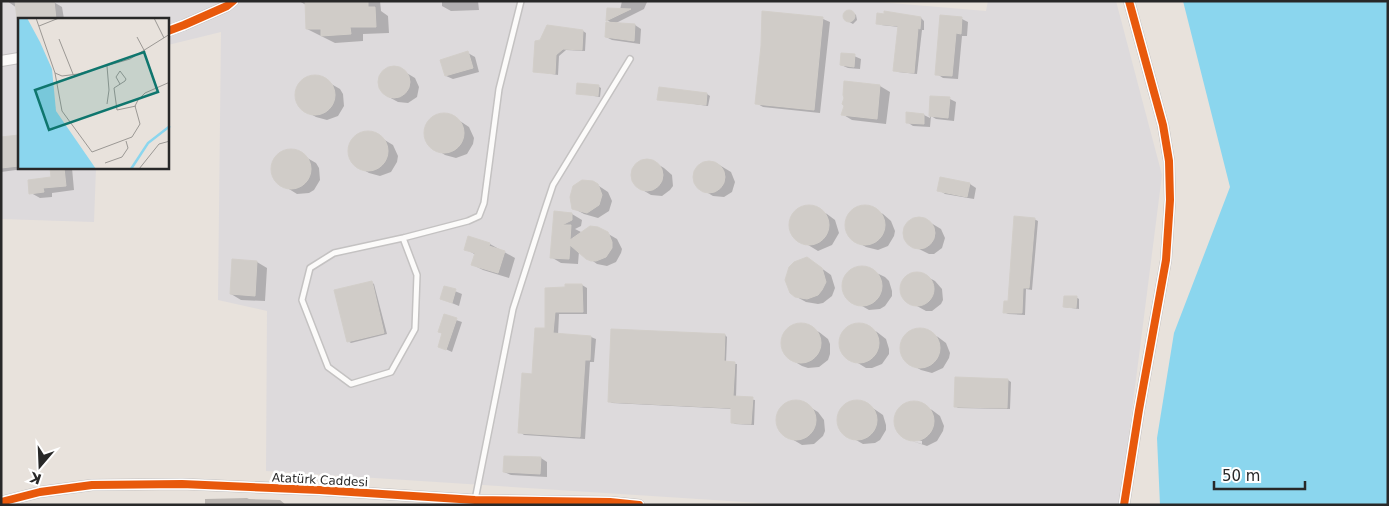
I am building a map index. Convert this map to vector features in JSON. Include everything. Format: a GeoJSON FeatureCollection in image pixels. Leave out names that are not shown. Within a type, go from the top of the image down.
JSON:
{"type":"FeatureCollection","features":[{"type":"Feature","properties":{"kind":"street"},"geometry":{"type":"LineString","coordinates":[[169,31],[227,6],[233,1]]}},
{"type":"Feature","properties":{"kind":"street"},"geometry":{"type":"LineString","coordinates":[[1124,505],[1166,260],[1170,200],[1169,161],[1163,125],[1129,1]]}},
{"type":"Feature","properties":{"kind":"street"},"geometry":{"type":"LineString","coordinates":[[1,60],[18,58]]}},
{"type":"Feature","properties":{"kind":"street","name":"Atatürk Caddesi"},"geometry":{"type":"LineString","coordinates":[[1,502],[40,492],[92,485],[172,484],[320,490],[475,500],[610,502],[639,505]]}},
{"type":"Feature","properties":{"kind":"lane"},"geometry":{"type":"LineString","coordinates":[[403,238],[417,275],[415,329],[391,372],[351,384],[328,367],[302,300],[310,268],[334,253],[403,238],[468,221],[479,216],[484,203],[499,89],[521,1]]}},
{"type":"Feature","properties":{"kind":"lane"},"geometry":{"type":"LineString","coordinates":[[475,500],[513,309],[553,185],[630,59]]}},
{"type":"Feature","properties":{"kind":"shaded area"},"geometry":{"type":"Polygon","coordinates":[[[1,1],[867,1],[986,11],[988,1],[1116,1],[1162,175],[1120,505],[789,505],[266,471],[267,311],[218,300],[221,32],[169,45],[169,18],[18,18],[18,169],[96,169],[94,222],[1,219],[1,1]]]}},
{"type":"Feature","properties":{"kind":"water"},"geometry":{"type":"Polygon","coordinates":[[[1183,1],[1388,1],[1388,505],[1160,505],[1157,438],[1174,333],[1230,187],[1183,1]]]}},
{"type":"Feature","properties":{"kind":"building"},"geometry":{"type":"Polygon","coordinates":[[[15,1],[54,1],[56,18],[17,19],[15,1]]]}},
{"type":"Feature","properties":{"kind":"building"},"geometry":{"type":"Polygon","coordinates":[[[305,1],[368,1],[368,7],[375,7],[376,27],[350,27],[351,34],[321,36],[321,29],[306,29],[305,1]]]}},
{"type":"Feature","properties":{"kind":"building"},"geometry":{"type":"Polygon","coordinates":[[[607,8],[631,9],[606,21],[607,8]]]}},
{"type":"Feature","properties":{"kind":"building"},"geometry":{"type":"Polygon","coordinates":[[[851,10],[854,11],[854,21],[847,22],[844,21],[843,14],[844,11],[851,10]]]}},
{"type":"Feature","properties":{"kind":"building"},"geometry":{"type":"Polygon","coordinates":[[[762,11],[823,17],[814,110],[755,104],[761,46],[762,11]]]}},
{"type":"Feature","properties":{"kind":"building"},"geometry":{"type":"Polygon","coordinates":[[[884,11],[921,17],[920,29],[918,28],[914,73],[893,71],[898,26],[876,24],[877,13],[884,14],[884,11]]]}},
{"type":"Feature","properties":{"kind":"building"},"geometry":{"type":"Polygon","coordinates":[[[940,15],[962,17],[961,34],[956,33],[952,76],[935,75],[940,15]]]}},
{"type":"Feature","properties":{"kind":"building"},"geometry":{"type":"Polygon","coordinates":[[[606,22],[635,24],[634,41],[605,37],[606,22]]]}},
{"type":"Feature","properties":{"kind":"building"},"geometry":{"type":"Polygon","coordinates":[[[547,25],[583,30],[582,50],[563,49],[556,55],[555,74],[533,72],[535,41],[540,40],[547,25]]]}},
{"type":"Feature","properties":{"kind":"building"},"geometry":{"type":"Polygon","coordinates":[[[468,51],[473,68],[445,76],[440,60],[468,51]]]}},
{"type":"Feature","properties":{"kind":"building"},"geometry":{"type":"Polygon","coordinates":[[[841,53],[855,54],[854,67],[840,65],[841,53]]]}},
{"type":"Feature","properties":{"kind":"building"},"geometry":{"type":"Polygon","coordinates":[[[394,66],[400,67],[405,71],[409,76],[409,88],[405,93],[400,97],[394,98],[388,97],[383,93],[379,88],[378,82],[379,76],[383,71],[388,67],[394,66]]]}},
{"type":"Feature","properties":{"kind":"building"},"geometry":{"type":"Polygon","coordinates":[[[311,75],[319,75],[326,78],[332,84],[335,95],[332,106],[326,112],[319,115],[311,115],[304,112],[298,106],[295,99],[295,91],[298,84],[304,78],[311,75]]]}},
{"type":"Feature","properties":{"kind":"building"},"geometry":{"type":"Polygon","coordinates":[[[844,81],[880,85],[877,119],[841,115],[844,106],[842,104],[844,81]]]}},
{"type":"Feature","properties":{"kind":"building"},"geometry":{"type":"Polygon","coordinates":[[[577,83],[599,85],[598,96],[576,94],[577,83]]]}},
{"type":"Feature","properties":{"kind":"building"},"geometry":{"type":"Polygon","coordinates":[[[659,87],[707,93],[706,105],[657,100],[659,87]]]}},
{"type":"Feature","properties":{"kind":"building"},"geometry":{"type":"Polygon","coordinates":[[[930,96],[950,97],[948,118],[929,116],[930,96]]]}},
{"type":"Feature","properties":{"kind":"building"},"geometry":{"type":"Polygon","coordinates":[[[906,112],[924,114],[924,124],[906,123],[906,112]]]}},
{"type":"Feature","properties":{"kind":"building"},"geometry":{"type":"Polygon","coordinates":[[[440,113],[448,113],[455,116],[461,122],[464,133],[461,144],[455,150],[448,153],[440,153],[433,150],[427,144],[424,137],[424,129],[427,122],[433,116],[440,113]]]}},
{"type":"Feature","properties":{"kind":"building"},"geometry":{"type":"Polygon","coordinates":[[[364,131],[372,131],[379,134],[385,140],[388,151],[385,162],[379,168],[372,171],[364,171],[357,168],[351,162],[348,155],[348,147],[351,140],[357,134],[364,131]]]}},
{"type":"Feature","properties":{"kind":"building"},"geometry":{"type":"Polygon","coordinates":[[[18,135],[18,166],[1,168],[1,137],[18,135]]]}},
{"type":"Feature","properties":{"kind":"building"},"geometry":{"type":"Polygon","coordinates":[[[287,149],[295,149],[302,152],[308,158],[311,169],[308,180],[302,186],[295,189],[287,189],[280,186],[274,180],[271,173],[271,165],[274,158],[280,152],[287,149]]]}},
{"type":"Feature","properties":{"kind":"building"},"geometry":{"type":"Polygon","coordinates":[[[647,159],[653,160],[658,164],[662,169],[662,181],[658,186],[653,190],[647,191],[641,190],[636,186],[632,181],[631,175],[632,169],[636,164],[641,160],[647,159]]]}},
{"type":"Feature","properties":{"kind":"building"},"geometry":{"type":"Polygon","coordinates":[[[709,161],[715,162],[720,166],[724,171],[724,183],[720,188],[715,192],[709,193],[703,192],[698,188],[694,183],[693,177],[694,171],[698,166],[703,162],[709,161]]]}},
{"type":"Feature","properties":{"kind":"building"},"geometry":{"type":"Polygon","coordinates":[[[50,169],[64,169],[66,186],[43,188],[44,192],[29,194],[28,180],[51,177],[50,169]]]}},
{"type":"Feature","properties":{"kind":"building"},"geometry":{"type":"Polygon","coordinates":[[[940,177],[970,183],[967,197],[937,191],[940,177]]]}},
{"type":"Feature","properties":{"kind":"building"},"geometry":{"type":"Polygon","coordinates":[[[582,180],[593,181],[598,184],[602,195],[599,205],[587,213],[572,209],[570,197],[573,186],[582,180]]]}},
{"type":"Feature","properties":{"kind":"building"},"geometry":{"type":"Polygon","coordinates":[[[805,205],[813,205],[820,208],[826,214],[829,225],[826,236],[820,242],[813,245],[805,245],[798,242],[792,236],[789,229],[789,221],[792,214],[798,208],[805,205]]]}},
{"type":"Feature","properties":{"kind":"building"},"geometry":{"type":"Polygon","coordinates":[[[861,205],[869,205],[876,208],[882,214],[885,225],[882,236],[876,242],[869,245],[861,245],[854,242],[848,236],[845,229],[845,221],[848,214],[854,208],[861,205]]]}},
{"type":"Feature","properties":{"kind":"building"},"geometry":{"type":"Polygon","coordinates":[[[554,211],[572,213],[572,220],[562,225],[571,225],[570,240],[590,226],[598,227],[608,232],[612,248],[606,257],[591,261],[570,245],[569,259],[550,258],[554,211]]]}},
{"type":"Feature","properties":{"kind":"building"},"geometry":{"type":"Polygon","coordinates":[[[1014,216],[1035,218],[1029,288],[1023,288],[1022,313],[1003,313],[1004,301],[1008,301],[1014,216]]]}},
{"type":"Feature","properties":{"kind":"building"},"geometry":{"type":"Polygon","coordinates":[[[919,217],[925,218],[930,222],[934,227],[934,239],[930,244],[925,248],[919,249],[913,248],[908,244],[904,239],[903,233],[904,227],[908,222],[913,218],[919,217]]]}},
{"type":"Feature","properties":{"kind":"building"},"geometry":{"type":"Polygon","coordinates":[[[468,236],[490,243],[489,246],[505,251],[498,273],[471,265],[475,253],[464,250],[468,236]]]}},
{"type":"Feature","properties":{"kind":"building"},"geometry":{"type":"Polygon","coordinates":[[[807,257],[822,268],[826,282],[818,295],[807,299],[795,297],[790,293],[785,280],[789,267],[794,262],[807,257]]]}},
{"type":"Feature","properties":{"kind":"building"},"geometry":{"type":"Polygon","coordinates":[[[232,259],[257,261],[255,296],[230,294],[232,259]]]}},
{"type":"Feature","properties":{"kind":"building"},"geometry":{"type":"Polygon","coordinates":[[[858,266],[866,266],[873,269],[879,275],[882,286],[879,297],[873,303],[866,306],[858,306],[851,303],[845,297],[842,290],[842,282],[845,275],[851,269],[858,266]]]}},
{"type":"Feature","properties":{"kind":"building"},"geometry":{"type":"Polygon","coordinates":[[[917,272],[929,277],[934,289],[929,301],[917,306],[905,301],[900,289],[905,277],[917,272]]]}},
{"type":"Feature","properties":{"kind":"building"},"geometry":{"type":"Polygon","coordinates":[[[372,281],[384,333],[347,342],[334,290],[372,281]]]}},
{"type":"Feature","properties":{"kind":"building"},"geometry":{"type":"Polygon","coordinates":[[[565,284],[582,284],[583,312],[555,312],[553,333],[591,336],[590,360],[585,360],[580,437],[518,433],[522,373],[532,374],[535,328],[545,328],[545,288],[565,287],[565,284]]]}},
{"type":"Feature","properties":{"kind":"building"},"geometry":{"type":"Polygon","coordinates":[[[444,286],[456,289],[452,303],[440,299],[444,286]]]}},
{"type":"Feature","properties":{"kind":"building"},"geometry":{"type":"Polygon","coordinates":[[[1064,296],[1077,296],[1076,308],[1063,307],[1064,296]]]}},
{"type":"Feature","properties":{"kind":"building"},"geometry":{"type":"Polygon","coordinates":[[[444,314],[457,318],[446,350],[438,347],[442,333],[438,332],[444,314]]]}},
{"type":"Feature","properties":{"kind":"building"},"geometry":{"type":"Polygon","coordinates":[[[797,323],[805,323],[812,326],[818,332],[821,343],[818,354],[812,360],[805,363],[797,363],[790,360],[784,354],[781,347],[781,339],[784,332],[790,326],[797,323]]]}},
{"type":"Feature","properties":{"kind":"building"},"geometry":{"type":"Polygon","coordinates":[[[855,323],[863,323],[870,326],[876,332],[879,343],[876,354],[870,360],[863,363],[855,363],[848,360],[842,354],[839,347],[839,339],[842,332],[848,326],[855,323]]]}},
{"type":"Feature","properties":{"kind":"building"},"geometry":{"type":"Polygon","coordinates":[[[916,328],[924,328],[931,331],[937,337],[940,348],[937,359],[931,365],[924,368],[916,368],[909,365],[903,359],[900,352],[900,344],[903,337],[909,331],[916,328]]]}},
{"type":"Feature","properties":{"kind":"building"},"geometry":{"type":"Polygon","coordinates":[[[611,329],[725,334],[724,361],[735,362],[733,396],[753,397],[751,424],[731,423],[731,408],[608,402],[611,329]]]}},
{"type":"Feature","properties":{"kind":"building"},"geometry":{"type":"Polygon","coordinates":[[[955,377],[1008,379],[1007,408],[954,407],[955,377]]]}},
{"type":"Feature","properties":{"kind":"building"},"geometry":{"type":"Polygon","coordinates":[[[792,400],[800,400],[807,403],[813,409],[816,420],[813,431],[807,437],[800,440],[792,440],[785,437],[779,431],[776,424],[776,416],[779,409],[785,403],[792,400]]]}},
{"type":"Feature","properties":{"kind":"building"},"geometry":{"type":"Polygon","coordinates":[[[853,400],[861,400],[868,403],[874,409],[877,420],[874,431],[868,437],[861,440],[853,440],[846,437],[840,431],[837,424],[837,416],[840,409],[846,403],[853,400]]]}},
{"type":"Feature","properties":{"kind":"building"},"geometry":{"type":"Polygon","coordinates":[[[910,401],[918,401],[925,404],[931,410],[934,421],[931,432],[925,438],[918,441],[910,441],[903,438],[897,432],[894,425],[894,417],[897,410],[903,404],[910,401]]]}},
{"type":"Feature","properties":{"kind":"building"},"geometry":{"type":"Polygon","coordinates":[[[504,456],[541,457],[540,474],[503,472],[504,456]]]}},
{"type":"Feature","properties":{"kind":"cycle path"},"geometry":{"type":"LineString","coordinates":[[169,31],[227,6],[233,1]]}},
{"type":"Feature","properties":{"kind":"cycle path"},"geometry":{"type":"LineString","coordinates":[[1124,505],[1166,260],[1170,200],[1169,161],[1163,125],[1129,1]]}},
{"type":"Feature","properties":{"kind":"cycle path"},"geometry":{"type":"LineString","coordinates":[[1,502],[40,492],[92,485],[182,484],[320,490],[475,500],[610,502],[639,505]]}}]}
